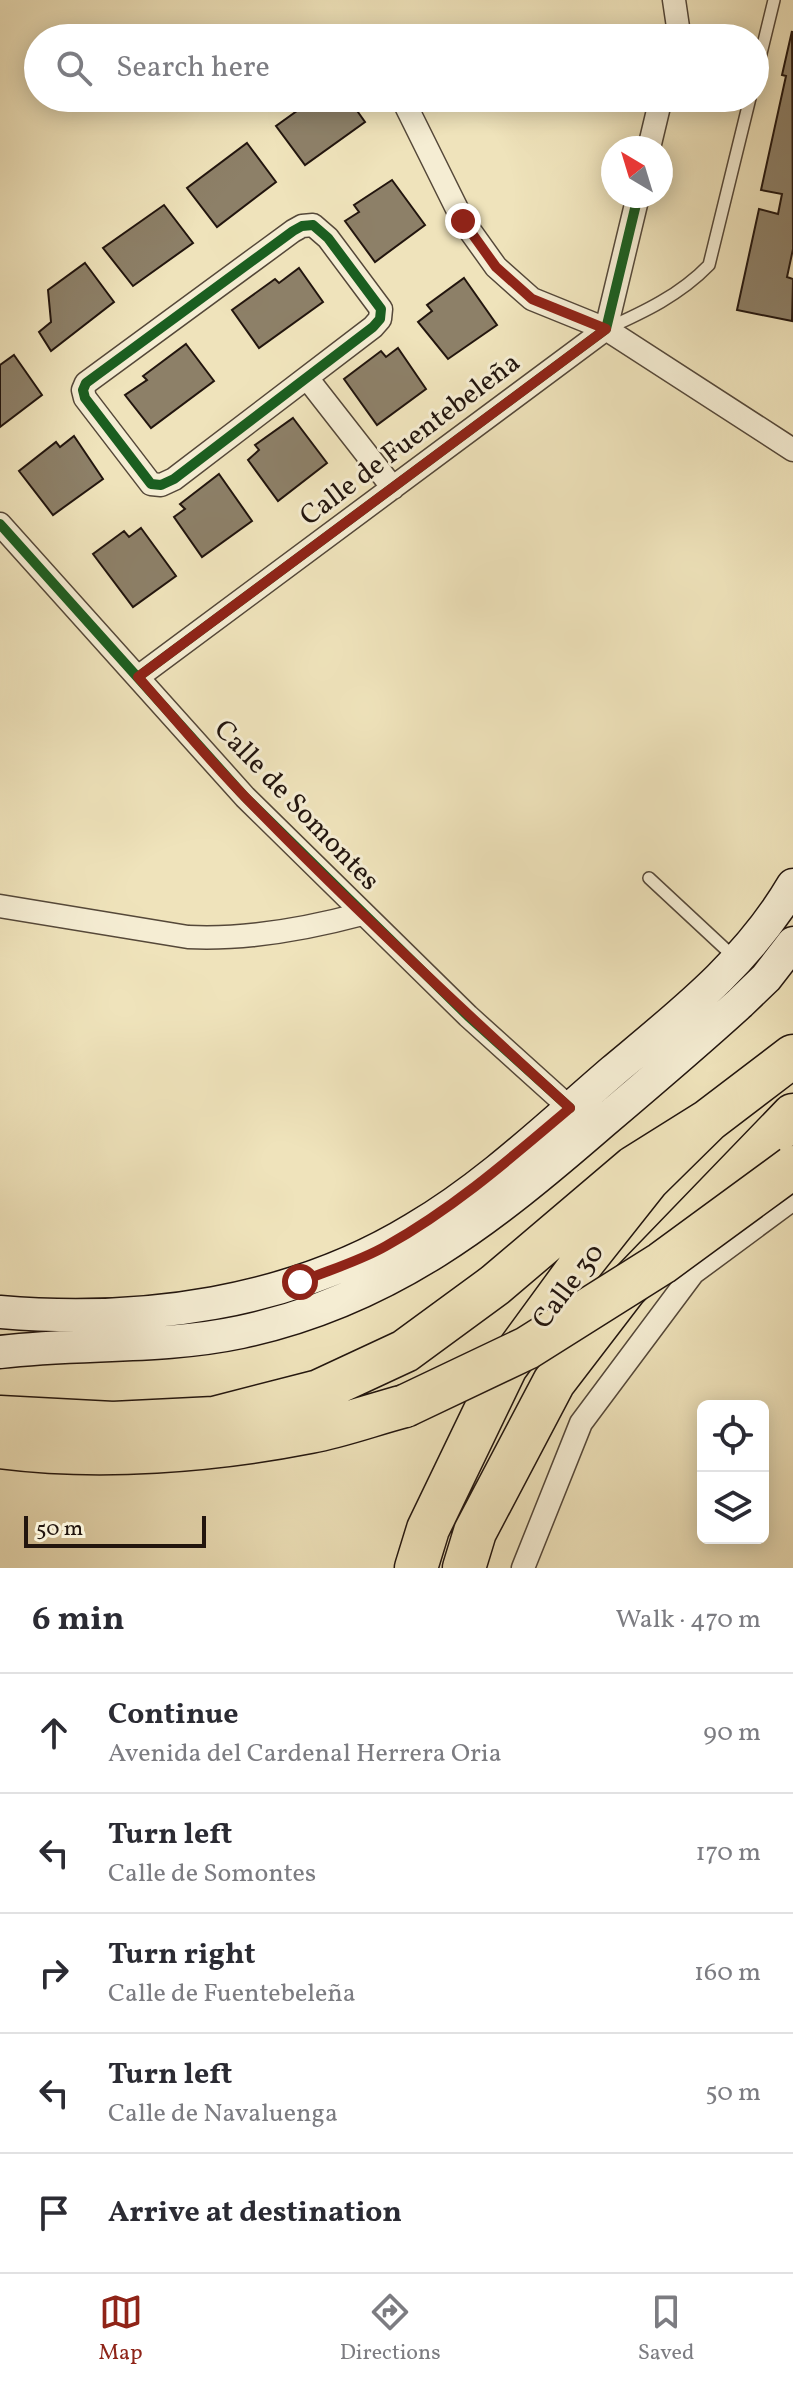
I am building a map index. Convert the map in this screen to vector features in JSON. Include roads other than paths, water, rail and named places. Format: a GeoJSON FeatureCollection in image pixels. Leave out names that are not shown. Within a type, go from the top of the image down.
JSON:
{"type":"FeatureCollection","features":[{"type":"Feature","properties":{"kind":"highway","name":"Calle 30"},"geometry":{"type":"LineString","coordinates":[[416,1568],[428,1529],[506,1367],[576,1271],[648,1180],[709,1120],[793,1056]]}},
{"type":"Feature","properties":{"kind":"highway","name":"Calle 30"},"geometry":{"type":"LineString","coordinates":[[464,1568],[475,1532],[554,1382],[626,1288],[793,1115]]}},
{"type":"Feature","properties":{"kind":"highway"},"geometry":{"type":"LineString","coordinates":[[0,1447],[111,1438],[214,1418],[319,1391],[405,1351],[495,1285],[634,1167],[709,1120]]}},
{"type":"Feature","properties":{"kind":"highway"},"geometry":{"type":"LineString","coordinates":[[0,1417],[111,1438],[214,1446],[312,1432],[405,1406],[527,1348],[662,1263],[793,1167]]}},
{"type":"Feature","properties":{"kind":"main road"},"geometry":{"type":"LineString","coordinates":[[0,1312],[92,1316],[148,1314],[223,1301],[300,1282],[383,1248],[487,1178],[739,961],[779,909],[793,885]]}},
{"type":"Feature","properties":{"kind":"main road"},"geometry":{"type":"LineString","coordinates":[[6,1351],[146,1345],[238,1333],[314,1313],[386,1281],[456,1239],[535,1181],[740,1003],[766,978],[793,943]]}},
{"type":"Feature","properties":{"kind":"street"},"geometry":{"type":"LineString","coordinates":[[674,0],[678,24]]}},
{"type":"Feature","properties":{"kind":"street"},"geometry":{"type":"LineString","coordinates":[[409,112],[463,221],[496,267],[532,299],[606,329],[793,450]]}},
{"type":"Feature","properties":{"kind":"street"},"geometry":{"type":"LineString","coordinates":[[652,136],[658,112]]}},
{"type":"Feature","properties":{"kind":"street"},"geometry":{"type":"LineString","coordinates":[[606,329],[635,208]]}},
{"type":"Feature","properties":{"kind":"street"},"geometry":{"type":"LineString","coordinates":[[313,225],[328,238],[381,313],[373,327],[307,378],[174,479],[161,485],[151,484],[85,398],[83,390],[86,383],[293,231],[313,225]]}},
{"type":"Feature","properties":{"kind":"street","name":"Calle de Fuentebeleña"},"geometry":{"type":"LineString","coordinates":[[138,677],[606,329]]}},
{"type":"Feature","properties":{"kind":"street"},"geometry":{"type":"LineString","coordinates":[[307,378],[393,488]]}},
{"type":"Feature","properties":{"kind":"street","name":"Calle de Somontes"},"geometry":{"type":"LineString","coordinates":[[0,524],[245,797],[468,1016],[570,1108]]}},
{"type":"Feature","properties":{"kind":"street"},"geometry":{"type":"LineString","coordinates":[[0,906],[188,937],[218,939],[312,927],[362,914]]}},
{"type":"Feature","properties":{"kind":"street"},"geometry":{"type":"LineString","coordinates":[[523,1568],[581,1423],[693,1273],[793,1199]]}},
{"type":"Feature","properties":{"kind":"lane"},"geometry":{"type":"LineString","coordinates":[[768,24],[774,0]]}},
{"type":"Feature","properties":{"kind":"lane"},"geometry":{"type":"LineString","coordinates":[[606,329],[672,296],[694,281],[709,265],[747,112]]}},
{"type":"Feature","properties":{"kind":"lane"},"geometry":{"type":"LineString","coordinates":[[649,878],[739,961]]}}]}
